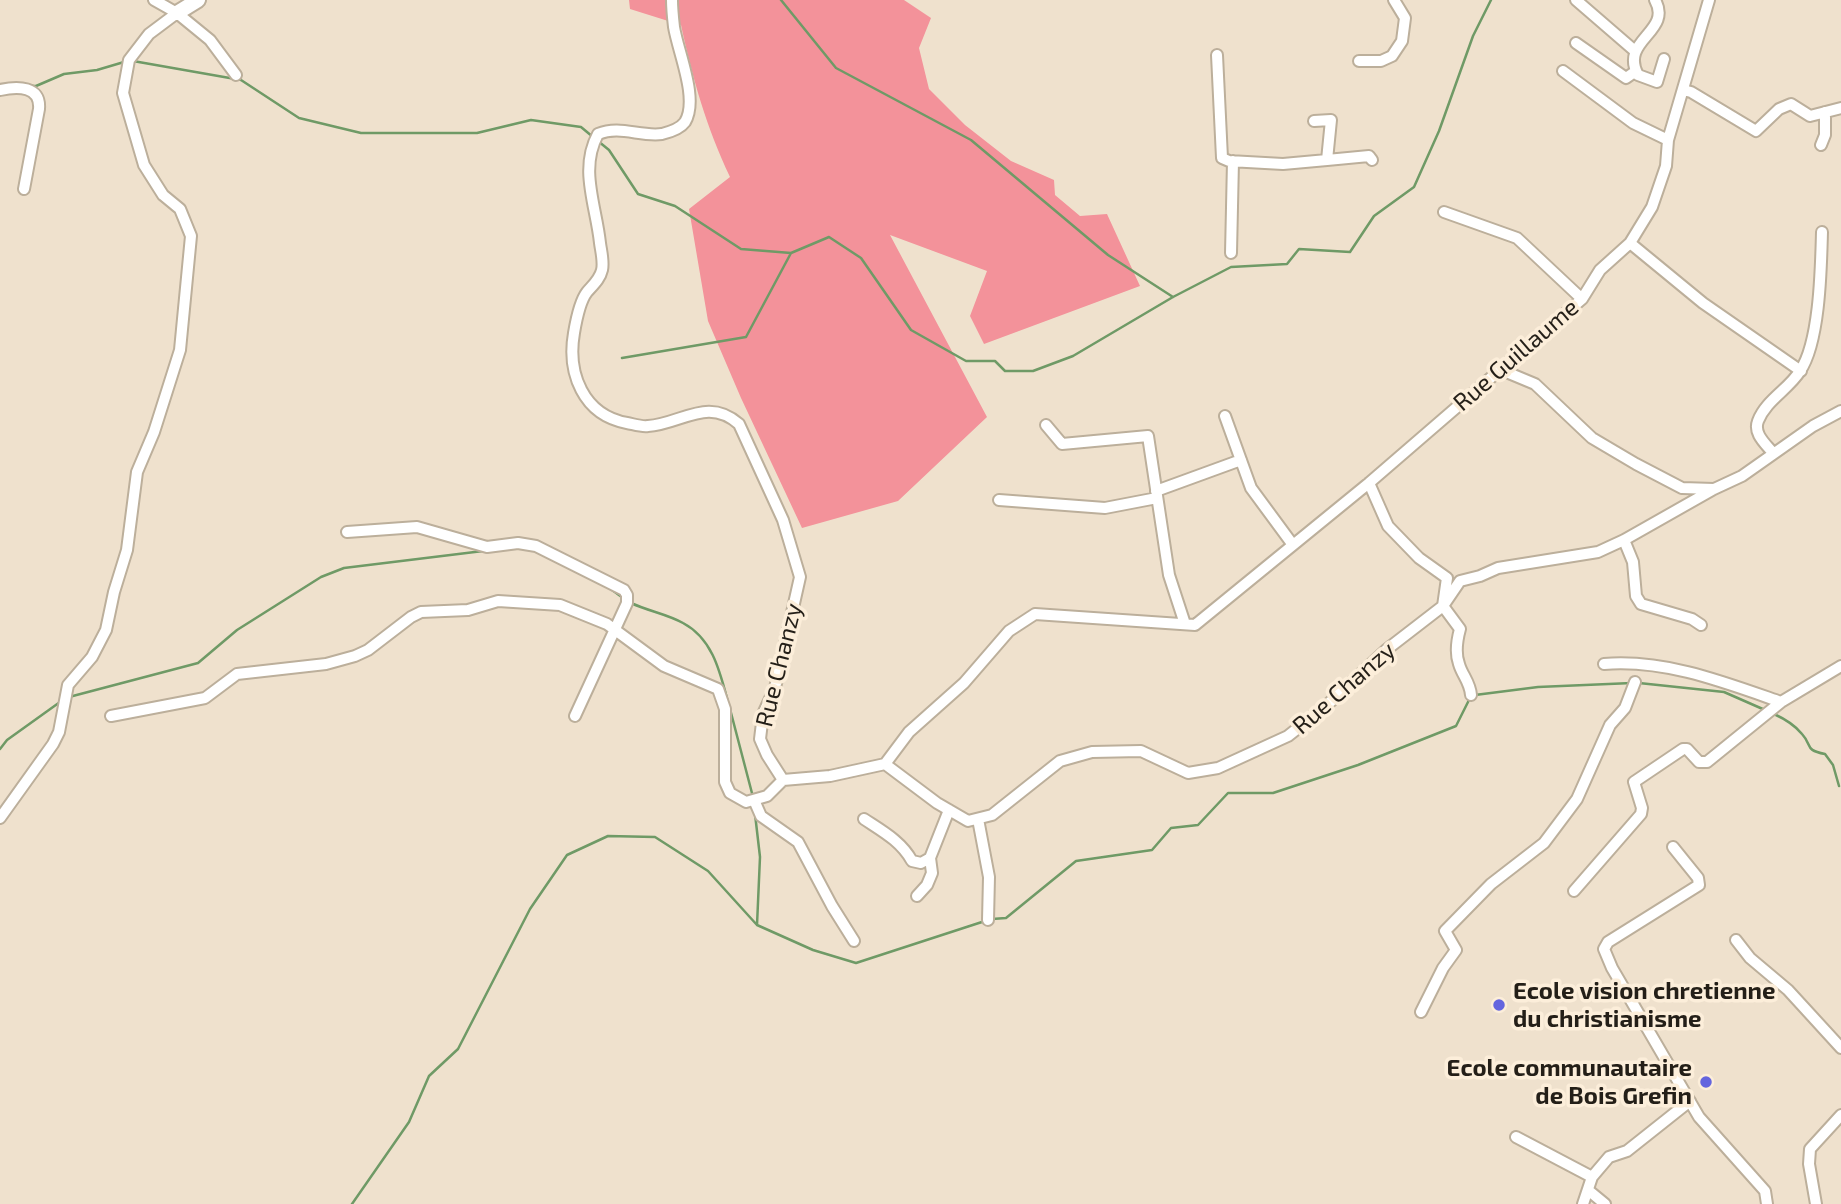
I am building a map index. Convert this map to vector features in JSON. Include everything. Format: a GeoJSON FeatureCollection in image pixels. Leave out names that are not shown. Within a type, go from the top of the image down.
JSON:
{"type":"FeatureCollection","features":[{"type":"Feature","properties":{"kind":"street"},"geometry":{"type":"LineString","coordinates":[[154,0],[177,13],[210,40],[236,75]]}},
{"type":"Feature","properties":{"kind":"street"},"geometry":{"type":"LineString","coordinates":[[0,818],[59,732],[68,685],[92,657],[106,630],[127,550],[137,472],[154,432],[180,350],[191,236],[180,209],[163,195],[144,165],[123,93],[129,60],[149,34],[198,0]]}},
{"type":"Feature","properties":{"kind":"street","name":"Rue Chanzy"},"geometry":{"type":"LineString","coordinates":[[671,0],[674,27],[690,94],[688,111],[685,122],[675,130],[659,134],[608,130],[598,134],[591,148],[589,175],[598,219],[603,268],[597,281],[585,294],[574,334],[574,377],[581,393],[593,408],[617,421],[648,426],[709,411],[728,414],[739,424],[783,520],[800,578],[775,688],[763,714],[760,739],[783,780]]}},
{"type":"Feature","properties":{"kind":"street"},"geometry":{"type":"LineString","coordinates":[[1359,61],[1381,61],[1392,56],[1402,41],[1405,18],[1394,0]]}},
{"type":"Feature","properties":{"kind":"street"},"geometry":{"type":"LineString","coordinates":[[1576,0],[1634,51]]}},
{"type":"Feature","properties":{"kind":"street"},"geometry":{"type":"LineString","coordinates":[[1655,0],[1659,18],[1634,51],[1633,59],[1638,75],[1657,82],[1664,59]]}},
{"type":"Feature","properties":{"kind":"street","name":"Rue Guillaume"},"geometry":{"type":"LineString","coordinates":[[1190,624],[1369,483],[1582,299],[1600,270],[1630,243],[1656,198],[1666,166],[1668,140],[1709,0]]}},
{"type":"Feature","properties":{"kind":"street"},"geometry":{"type":"LineString","coordinates":[[1576,43],[1626,78],[1636,71]]}},
{"type":"Feature","properties":{"kind":"street"},"geometry":{"type":"LineString","coordinates":[[1217,55],[1221,155],[1226,160],[1283,164],[1369,156],[1372,160]]}},
{"type":"Feature","properties":{"kind":"street"},"geometry":{"type":"LineString","coordinates":[[1563,71],[1633,123],[1668,140]]}},
{"type":"Feature","properties":{"kind":"street"},"geometry":{"type":"LineString","coordinates":[[0,90],[26,88],[38,98],[39,109],[24,189]]}},
{"type":"Feature","properties":{"kind":"street"},"geometry":{"type":"LineString","coordinates":[[1683,90],[1691,92],[1756,131],[1779,109],[1791,104],[1810,116],[1841,108]]}},
{"type":"Feature","properties":{"kind":"street"},"geometry":{"type":"LineString","coordinates":[[1821,145],[1825,135],[1825,112]]}},
{"type":"Feature","properties":{"kind":"street"},"geometry":{"type":"LineString","coordinates":[[1314,121],[1331,120],[1327,160]]}},
{"type":"Feature","properties":{"kind":"street"},"geometry":{"type":"LineString","coordinates":[[1231,253],[1233,161]]}},
{"type":"Feature","properties":{"kind":"street"},"geometry":{"type":"LineString","coordinates":[[1444,212],[1517,238],[1582,299]]}},
{"type":"Feature","properties":{"kind":"street"},"geometry":{"type":"LineString","coordinates":[[1773,453],[1757,432],[1757,423],[1764,410],[1801,371],[1809,352],[1821,286],[1822,232]]}},
{"type":"Feature","properties":{"kind":"street"},"geometry":{"type":"LineString","coordinates":[[1630,243],[1703,303],[1801,371]]}},
{"type":"Feature","properties":{"kind":"street"},"geometry":{"type":"LineString","coordinates":[[1499,369],[1535,384],[1592,438],[1636,464],[1682,488],[1714,489]]}},
{"type":"Feature","properties":{"kind":"street","name":"Rue Chanzy"},"geometry":{"type":"LineString","coordinates":[[978,819],[992,815],[1060,761],[1092,752],[1141,751],[1188,773],[1218,768],[1288,736],[1327,705],[1385,650],[1443,606],[1460,581],[1498,568],[1598,552],[1742,476],[1813,426],[1841,411]]}},
{"type":"Feature","properties":{"kind":"street"},"geometry":{"type":"LineString","coordinates":[[1225,416],[1251,488],[1293,545]]}},
{"type":"Feature","properties":{"kind":"street"},"geometry":{"type":"LineString","coordinates":[[111,716],[205,698],[237,674],[326,664],[355,656],[368,650],[421,612],[468,610],[498,601],[532,601],[560,605],[607,624],[664,666],[718,689],[725,709],[724,782],[730,793],[746,802],[767,796],[783,780],[830,776],[885,764],[909,732],[964,683],[1009,631],[1035,614],[1190,624],[1168,575],[1148,436],[1062,444],[1046,425]]}},
{"type":"Feature","properties":{"kind":"street"},"geometry":{"type":"LineString","coordinates":[[999,500],[1105,508],[1156,495],[1241,460]]}},
{"type":"Feature","properties":{"kind":"street"},"geometry":{"type":"LineString","coordinates":[[1369,483],[1388,526],[1419,558],[1447,578],[1443,606],[1460,629],[1457,643],[1458,663],[1470,685],[1471,695]]}},
{"type":"Feature","properties":{"kind":"street"},"geometry":{"type":"LineString","coordinates":[[347,532],[373,532],[404,526],[417,527],[487,547],[517,543],[536,546],[626,592],[626,603],[575,716]]}},
{"type":"Feature","properties":{"kind":"street"},"geometry":{"type":"LineString","coordinates":[[1624,540],[1633,562],[1636,596],[1641,604],[1692,619],[1701,625]]}},
{"type":"Feature","properties":{"kind":"street"},"geometry":{"type":"LineString","coordinates":[[1604,664],[1637,664],[1697,674],[1781,702]]}},
{"type":"Feature","properties":{"kind":"street"},"geometry":{"type":"LineString","coordinates":[[1574,891],[1641,814],[1642,808],[1634,782],[1684,749],[1699,762],[1707,762],[1781,702],[1840,668]]}},
{"type":"Feature","properties":{"kind":"street"},"geometry":{"type":"LineString","coordinates":[[1421,1012],[1443,968],[1456,950],[1446,931],[1490,884],[1544,843],[1577,799],[1610,725],[1625,708],[1635,682]]}},
{"type":"Feature","properties":{"kind":"street"},"geometry":{"type":"LineString","coordinates":[[885,764],[948,810],[968,821],[978,819],[989,877],[988,920]]}},
{"type":"Feature","properties":{"kind":"street"},"geometry":{"type":"LineString","coordinates":[[754,800],[761,816],[798,842],[854,941]]}},
{"type":"Feature","properties":{"kind":"street"},"geometry":{"type":"LineString","coordinates":[[917,896],[927,885],[932,873],[930,859],[948,810]]}},
{"type":"Feature","properties":{"kind":"street"},"geometry":{"type":"LineString","coordinates":[[863,819],[892,837],[912,861],[921,863],[930,859]]}},
{"type":"Feature","properties":{"kind":"street"},"geometry":{"type":"LineString","coordinates":[[1673,847],[1700,881],[1699,885],[1608,942],[1604,949],[1612,968],[1699,1117],[1765,1191],[1767,1204]]}},
{"type":"Feature","properties":{"kind":"street"},"geometry":{"type":"LineString","coordinates":[[1736,940],[1750,958],[1788,990],[1840,1043]]}},
{"type":"Feature","properties":{"kind":"street"},"geometry":{"type":"LineString","coordinates":[[1583,1204],[1592,1177],[1609,1157],[1627,1151],[1690,1101]]}},
{"type":"Feature","properties":{"kind":"street"},"geometry":{"type":"LineString","coordinates":[[1816,1204],[1810,1149],[1841,1115]]}},
{"type":"Feature","properties":{"kind":"street"},"geometry":{"type":"LineString","coordinates":[[1516,1137],[1592,1177]]}},
{"type":"Feature","properties":{"kind":"street"},"geometry":{"type":"LineString","coordinates":[[1588,1190],[1605,1204]]}},
{"type":"Feature","properties":{"kind":"shaded area"},"geometry":{"type":"Polygon","coordinates":[[[629,0],[904,0],[931,18],[919,48],[929,89],[965,125],[1011,161],[1054,180],[1055,195],[1080,216],[1107,214],[1140,286],[984,344],[970,316],[987,271],[890,235],[987,417],[898,501],[802,528],[708,321],[689,209],[730,177],[701,102],[681,25],[630,9],[629,0]]]}},
{"type":"Feature","properties":{"kind":"waterway"},"geometry":{"type":"LineString","coordinates":[[781,0],[836,68],[971,140],[1108,255],[1173,297]]}},
{"type":"Feature","properties":{"kind":"waterway"},"geometry":{"type":"LineString","coordinates":[[598,141],[609,150],[638,194],[675,206],[741,249],[791,253],[829,237],[861,258],[911,330],[966,361],[995,361],[1005,371],[1033,371],[1073,356],[1173,297],[1231,267],[1287,264],[1299,249],[1350,252],[1374,216],[1414,187],[1439,131],[1473,36],[1491,0]]}},
{"type":"Feature","properties":{"kind":"waterway"},"geometry":{"type":"LineString","coordinates":[[133,61],[241,80],[299,118],[361,133],[477,133],[531,120],[581,127],[593,137]]}},
{"type":"Feature","properties":{"kind":"waterway"},"geometry":{"type":"LineString","coordinates":[[29,86],[36,86],[64,74],[97,70],[124,62]]}},
{"type":"Feature","properties":{"kind":"waterway"},"geometry":{"type":"LineString","coordinates":[[622,358],[746,337],[791,253]]}},
{"type":"Feature","properties":{"kind":"waterway"},"geometry":{"type":"LineString","coordinates":[[69,697],[198,663],[237,630],[321,577],[344,568],[483,551]]}},
{"type":"Feature","properties":{"kind":"waterway"},"geometry":{"type":"LineString","coordinates":[[608,587],[623,598]]}},
{"type":"Feature","properties":{"kind":"waterway"},"geometry":{"type":"LineString","coordinates":[[631,603],[677,620],[702,638],[714,657],[728,702]]}},
{"type":"Feature","properties":{"kind":"waterway"},"geometry":{"type":"LineString","coordinates":[[1475,695],[1538,687],[1632,683]]}},
{"type":"Feature","properties":{"kind":"waterway"},"geometry":{"type":"LineString","coordinates":[[1639,683],[1724,692],[1765,710]]}},
{"type":"Feature","properties":{"kind":"waterway"},"geometry":{"type":"LineString","coordinates":[[992,919],[1006,918],[1076,861],[1152,850],[1171,828],[1198,825],[1228,793],[1273,793],[1358,765],[1456,726],[1470,698]]}},
{"type":"Feature","properties":{"kind":"waterway"},"geometry":{"type":"LineString","coordinates":[[0,749],[7,740],[60,702]]}},
{"type":"Feature","properties":{"kind":"waterway"},"geometry":{"type":"LineString","coordinates":[[730,709],[753,797]]}},
{"type":"Feature","properties":{"kind":"waterway"},"geometry":{"type":"LineString","coordinates":[[1774,714],[1796,727],[1811,749],[1825,754],[1833,765],[1839,786]]}},
{"type":"Feature","properties":{"kind":"waterway"},"geometry":{"type":"LineString","coordinates":[[755,814],[760,857],[757,925],[813,950],[856,963],[985,921]]}},
{"type":"Feature","properties":{"kind":"waterway"},"geometry":{"type":"LineString","coordinates":[[352,1204],[409,1122],[429,1076],[458,1049],[530,909],[567,855],[608,836],[655,837],[708,871],[757,925]]}},
{"type":"Feature","properties":{"kind":"place","name":"Ecole vision chretienne du christianisme"},"geometry":{"type":"Point","coordinates":[1499,1005]}},
{"type":"Feature","properties":{"kind":"place","name":"Ecole communautaire de Bois Grefin"},"geometry":{"type":"Point","coordinates":[1706,1082]}}]}
